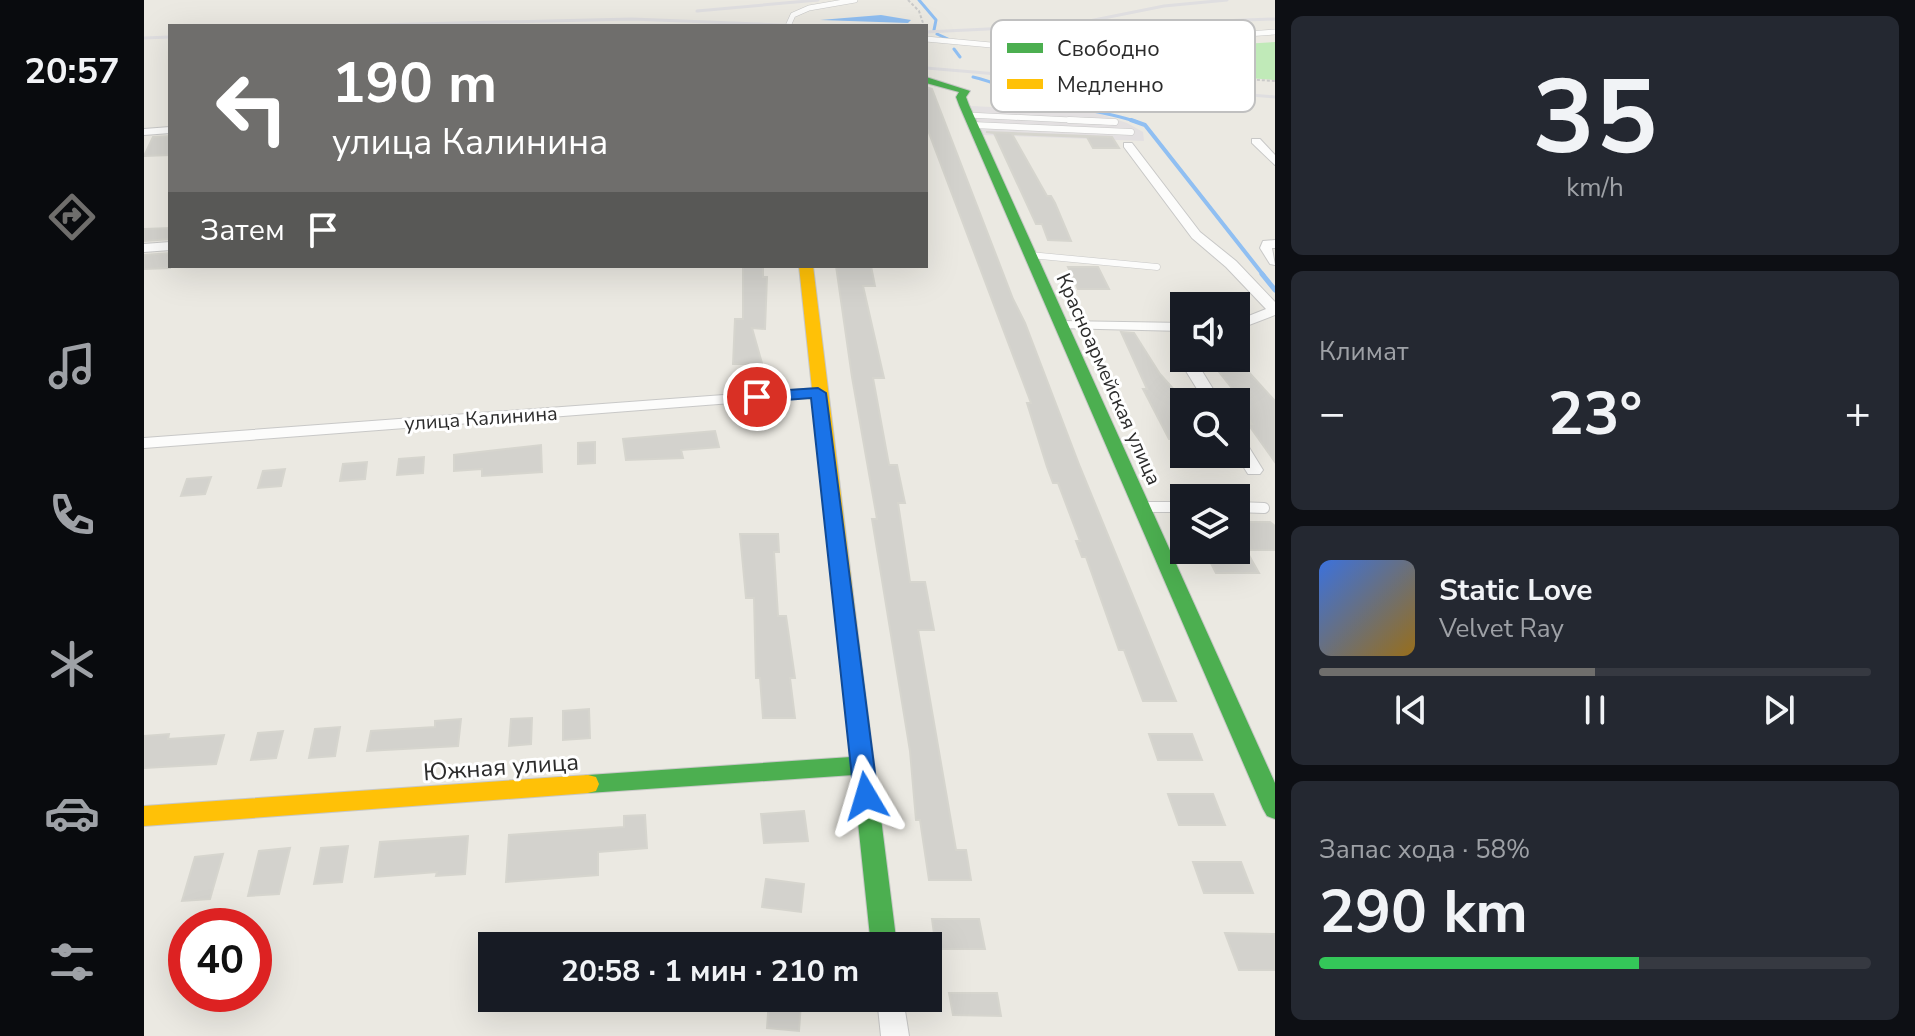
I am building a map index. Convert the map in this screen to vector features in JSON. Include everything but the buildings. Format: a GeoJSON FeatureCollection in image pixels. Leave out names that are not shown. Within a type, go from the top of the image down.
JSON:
{"type":"FeatureCollection","features":[{"type":"Feature","properties":{"kind":"street","name":"Красноармейская улица"},"geometry":{"type":"LineString","coordinates":[[928,80],[955,85],[965,91],[961,97],[1275,809]]}},
{"type":"Feature","properties":{"kind":"street"},"geometry":{"type":"LineString","coordinates":[[144,132],[168,130]]}},
{"type":"Feature","properties":{"kind":"street"},"geometry":{"type":"LineString","coordinates":[[1130,139],[1196,235],[1231,264],[1275,310],[1250,322]]}},
{"type":"Feature","properties":{"kind":"street"},"geometry":{"type":"LineString","coordinates":[[1256,141],[1275,162]]}},
{"type":"Feature","properties":{"kind":"street"},"geometry":{"type":"LineString","coordinates":[[1275,244],[1268,244],[1266,248],[1275,261]]}},
{"type":"Feature","properties":{"kind":"street"},"geometry":{"type":"LineString","coordinates":[[144,248],[168,246]]}},
{"type":"Feature","properties":{"kind":"street"},"geometry":{"type":"LineString","coordinates":[[806,268],[818,393],[882,932]]}},
{"type":"Feature","properties":{"kind":"street"},"geometry":{"type":"LineString","coordinates":[[1063,325],[1167,327],[1170,332]]}},
{"type":"Feature","properties":{"kind":"street","name":"улица Калинина"},"geometry":{"type":"LineString","coordinates":[[144,443],[818,393]]}},
{"type":"Feature","properties":{"kind":"street"},"geometry":{"type":"LineString","coordinates":[[1250,463],[1254,470]]}},
{"type":"Feature","properties":{"kind":"street","name":"Южная улица"},"geometry":{"type":"LineString","coordinates":[[144,816],[862,765]]}},
{"type":"Feature","properties":{"kind":"street"},"geometry":{"type":"LineString","coordinates":[[892,1012],[895,1036]]}},
{"type":"Feature","properties":{"kind":"lane"},"geometry":{"type":"LineString","coordinates":[[789,24],[793,15],[809,8],[855,0]]}},
{"type":"Feature","properties":{"kind":"lane"},"geometry":{"type":"LineString","coordinates":[[1255,33],[1275,32]]}},
{"type":"Feature","properties":{"kind":"lane"},"geometry":{"type":"LineString","coordinates":[[928,39],[991,45]]}},
{"type":"Feature","properties":{"kind":"lane"},"geometry":{"type":"LineString","coordinates":[[971,120],[1115,122]]}},
{"type":"Feature","properties":{"kind":"lane"},"geometry":{"type":"LineString","coordinates":[[971,120],[1130,139]]}},
{"type":"Feature","properties":{"kind":"lane"},"geometry":{"type":"LineString","coordinates":[[1030,255],[1088,259],[1117,266],[1157,267]]}},
{"type":"Feature","properties":{"kind":"lane"},"geometry":{"type":"LineString","coordinates":[[1140,507],[1170,507]]}},
{"type":"Feature","properties":{"kind":"lane"},"geometry":{"type":"LineString","coordinates":[[1250,508],[1264,508]]}},
{"type":"Feature","properties":{"kind":"path"},"geometry":{"type":"LineString","coordinates":[[908,0],[919,11],[923,24]]}},
{"type":"Feature","properties":{"kind":"path"},"geometry":{"type":"LineString","coordinates":[[1255,80],[1275,81]]}},
{"type":"Feature","properties":{"kind":"shaded area"},"geometry":{"type":"Polygon","coordinates":[[[971,106],[991,107],[991,112],[1094,112],[1143,132],[1144,141],[983,135],[971,106]]]}},
{"type":"Feature","properties":{"kind":"green space"},"geometry":{"type":"Polygon","coordinates":[[[1275,42],[1275,80],[1255,79],[1255,43],[1275,42]]]}},
{"type":"Feature","properties":{"kind":"water"},"geometry":{"type":"Polygon","coordinates":[[[881,15],[911,20],[908,23],[820,20],[881,15]]]}},
{"type":"Feature","properties":{"kind":"waterway"},"geometry":{"type":"LineString","coordinates":[[919,0],[936,20],[934,30]]}},
{"type":"Feature","properties":{"kind":"waterway"},"geometry":{"type":"LineString","coordinates":[[937,34],[948,39]]}},
{"type":"Feature","properties":{"kind":"waterway"},"geometry":{"type":"LineString","coordinates":[[954,49],[960,57]]}},
{"type":"Feature","properties":{"kind":"waterway"},"geometry":{"type":"LineString","coordinates":[[973,77],[991,83]]}},
{"type":"Feature","properties":{"kind":"waterway"},"geometry":{"type":"LineString","coordinates":[[1096,112],[1135,122]]}},
{"type":"Feature","properties":{"kind":"waterway"},"geometry":{"type":"LineString","coordinates":[[1131,120],[1135,122]]}},
{"type":"Feature","properties":{"kind":"waterway"},"geometry":{"type":"LineString","coordinates":[[1135,122],[1145,125],[1264,276]]}},
{"type":"Feature","properties":{"kind":"waterway"},"geometry":{"type":"LineString","coordinates":[[1262,274],[1275,290]]}},
{"type":"Feature","properties":{"kind":"railway"},"geometry":{"type":"LineString","coordinates":[[697,11],[818,0]]}},
{"type":"Feature","properties":{"kind":"railway"},"geometry":{"type":"LineString","coordinates":[[1094,20],[1164,6],[1227,0]]}},
{"type":"Feature","properties":{"kind":"railway"},"geometry":{"type":"LineString","coordinates":[[417,24],[632,19],[755,24]]}},
{"type":"Feature","properties":{"kind":"railway"},"geometry":{"type":"LineString","coordinates":[[1248,20],[1275,19]]}},
{"type":"Feature","properties":{"kind":"railway"},"geometry":{"type":"LineString","coordinates":[[928,32],[991,29]]}},
{"type":"Feature","properties":{"kind":"railway"},"geometry":{"type":"LineString","coordinates":[[144,38],[168,37]]}},
{"type":"Feature","properties":{"kind":"railway"},"geometry":{"type":"LineString","coordinates":[[928,68],[991,73]]}},
{"type":"Feature","properties":{"kind":"railway"},"geometry":{"type":"LineString","coordinates":[[1255,95],[1275,97]]}},
{"type":"Feature","properties":{"kind":"traffic: fast"},"geometry":{"type":"LineString","coordinates":[[928,81],[965,91],[961,97],[964,105],[1275,809]]}},
{"type":"Feature","properties":{"kind":"traffic: fast"},"geometry":{"type":"LineString","coordinates":[[849,643],[882,932]]}},
{"type":"Feature","properties":{"kind":"traffic: fast"},"geometry":{"type":"LineString","coordinates":[[588,784],[862,765]]}},
{"type":"Feature","properties":{"kind":"traffic: slow"},"geometry":{"type":"LineString","coordinates":[[806,268],[849,643]]}},
{"type":"Feature","properties":{"kind":"traffic: slow"},"geometry":{"type":"LineString","coordinates":[[144,816],[588,784]]}},
{"type":"Feature","properties":{"kind":"route"},"geometry":{"type":"LineString","coordinates":[[757,397],[818,393],[866,796]]}}]}
